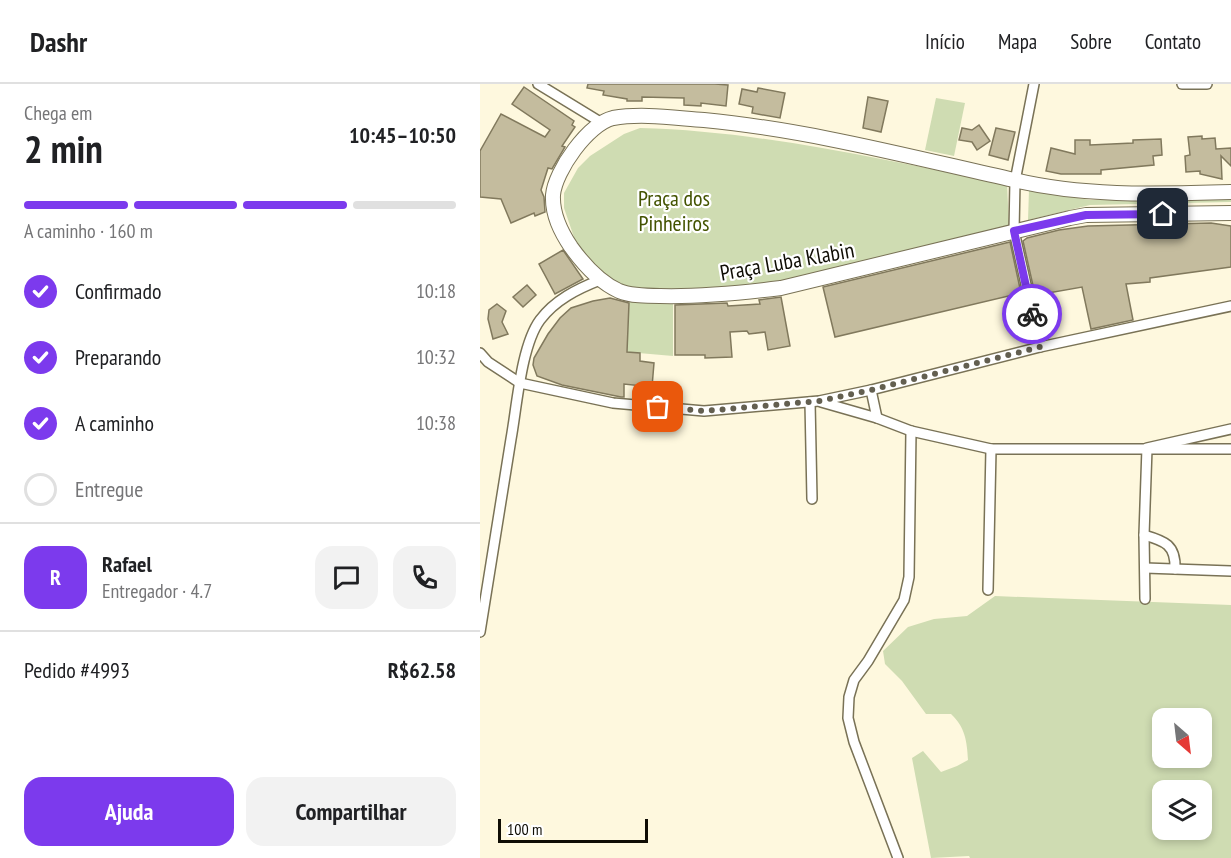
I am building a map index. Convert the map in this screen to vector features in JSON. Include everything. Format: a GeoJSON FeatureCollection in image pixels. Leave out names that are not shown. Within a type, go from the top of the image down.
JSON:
{"type":"FeatureCollection","features":[{"type":"Feature","properties":{"kind":"main road"},"geometry":{"type":"LineString","coordinates":[[602,123],[612,119],[669,117],[752,125],[845,142],[1015,181],[1086,193],[1231,192]]}},
{"type":"Feature","properties":{"kind":"main road","name":"Praça Luba Klabin"},"geometry":{"type":"LineString","coordinates":[[602,123],[595,127],[574,150],[558,180],[553,199],[557,220],[564,236],[581,261],[600,280],[621,292],[641,296],[732,294],[781,288],[1086,215],[1231,213]]}},
{"type":"Feature","properties":{"kind":"street"},"geometry":{"type":"LineString","coordinates":[[538,84],[602,123]]}},
{"type":"Feature","properties":{"kind":"street"},"geometry":{"type":"LineString","coordinates":[[1034,84],[1015,181],[1014,231],[1040,347]]}},
{"type":"Feature","properties":{"kind":"street"},"geometry":{"type":"LineString","coordinates":[[1182,84],[1207,84]]}},
{"type":"Feature","properties":{"kind":"street"},"geometry":{"type":"LineString","coordinates":[[480,632],[482,602],[520,383],[531,338],[539,321],[551,308],[566,296],[600,280]]}},
{"type":"Feature","properties":{"kind":"street"},"geometry":{"type":"LineString","coordinates":[[480,353],[488,362],[520,383],[613,403],[704,411],[814,401],[871,390],[1040,347],[1231,306]]}},
{"type":"Feature","properties":{"kind":"street"},"geometry":{"type":"LineString","coordinates":[[871,390],[877,418]]}},
{"type":"Feature","properties":{"kind":"street"},"geometry":{"type":"LineString","coordinates":[[814,401],[877,418],[911,431],[991,449],[1231,449]]}},
{"type":"Feature","properties":{"kind":"street"},"geometry":{"type":"LineString","coordinates":[[812,499],[814,401]]}},
{"type":"Feature","properties":{"kind":"street"},"geometry":{"type":"LineString","coordinates":[[1147,448],[1231,429]]}},
{"type":"Feature","properties":{"kind":"street"},"geometry":{"type":"LineString","coordinates":[[898,858],[854,742],[848,718],[849,697],[854,680],[868,661],[904,600],[908,589],[911,431]]}},
{"type":"Feature","properties":{"kind":"street"},"geometry":{"type":"LineString","coordinates":[[1145,599],[1144,535],[1147,448]]}},
{"type":"Feature","properties":{"kind":"street"},"geometry":{"type":"LineString","coordinates":[[988,590],[991,449]]}},
{"type":"Feature","properties":{"kind":"street"},"geometry":{"type":"LineString","coordinates":[[1144,535],[1160,540],[1171,549],[1175,557],[1175,569]]}},
{"type":"Feature","properties":{"kind":"street"},"geometry":{"type":"LineString","coordinates":[[1145,568],[1231,571]]}},
{"type":"Feature","properties":{"kind":"green space"},"geometry":{"type":"Polygon","coordinates":[[[936,98],[965,103],[954,156],[925,150],[936,98]]]}},
{"type":"Feature","properties":{"kind":"green space","name":"Praça dos Pinheiros"},"geometry":{"type":"Polygon","coordinates":[[[640,128],[732,135],[824,148],[1007,184],[1009,227],[779,283],[677,291],[620,288],[604,276],[576,243],[564,208],[564,193],[578,168],[590,156],[624,134],[640,128]]]}},
{"type":"Feature","properties":{"kind":"green space"},"geometry":{"type":"Polygon","coordinates":[[[1029,190],[1090,200],[1231,198],[1231,202],[1090,205],[1028,220],[1029,190]]]}},
{"type":"Feature","properties":{"kind":"green space"},"geometry":{"type":"Polygon","coordinates":[[[629,301],[673,303],[673,356],[627,352],[629,301]]]}},
{"type":"Feature","properties":{"kind":"green space"},"geometry":{"type":"Polygon","coordinates":[[[995,596],[1231,605],[1231,858],[970,858],[969,856],[931,858],[912,758],[923,751],[941,772],[968,760],[966,741],[962,729],[951,714],[926,714],[902,681],[885,664],[883,651],[908,627],[934,619],[967,616],[995,596]]]}},
{"type":"Feature","properties":{"kind":"building"},"geometry":{"type":"Polygon","coordinates":[[[588,84],[728,85],[726,106],[701,103],[701,106],[684,105],[684,98],[642,97],[642,101],[627,101],[627,99],[603,95],[604,91],[587,88],[588,84]]]}},
{"type":"Feature","properties":{"kind":"building"},"geometry":{"type":"Polygon","coordinates":[[[524,87],[574,121],[572,125],[575,127],[562,146],[565,147],[552,169],[548,168],[541,190],[545,212],[535,216],[534,213],[511,223],[501,199],[480,197],[480,151],[501,114],[545,137],[550,130],[512,104],[524,87]]]}},
{"type":"Feature","properties":{"kind":"building"},"geometry":{"type":"Polygon","coordinates":[[[758,88],[785,93],[780,118],[752,113],[753,107],[739,104],[742,89],[757,92],[758,88]]]}},
{"type":"Feature","properties":{"kind":"building"},"geometry":{"type":"Polygon","coordinates":[[[868,97],[888,101],[881,132],[863,128],[868,97]]]}},
{"type":"Feature","properties":{"kind":"building"},"geometry":{"type":"Polygon","coordinates":[[[979,125],[990,141],[977,150],[972,142],[959,140],[962,128],[972,130],[979,125]]]}},
{"type":"Feature","properties":{"kind":"building"},"geometry":{"type":"Polygon","coordinates":[[[996,128],[1015,132],[1008,160],[989,155],[996,128]]]}},
{"type":"Feature","properties":{"kind":"building"},"geometry":{"type":"Polygon","coordinates":[[[1202,136],[1202,139],[1215,138],[1216,149],[1231,148],[1231,166],[1221,156],[1222,179],[1200,174],[1200,171],[1186,172],[1185,156],[1190,155],[1188,137],[1202,136]]]}},
{"type":"Feature","properties":{"kind":"building"},"geometry":{"type":"Polygon","coordinates":[[[1161,139],[1162,155],[1153,156],[1154,165],[1101,170],[1101,174],[1061,174],[1046,171],[1051,148],[1075,154],[1075,140],[1090,140],[1090,145],[1161,139]]]}},
{"type":"Feature","properties":{"kind":"building"},"geometry":{"type":"Polygon","coordinates":[[[1211,223],[1231,226],[1231,267],[1150,278],[1150,282],[1126,284],[1133,320],[1091,329],[1082,287],[1037,295],[1034,290],[1023,241],[1027,238],[1088,226],[1211,223]]]}},
{"type":"Feature","properties":{"kind":"building"},"geometry":{"type":"Polygon","coordinates":[[[1010,242],[1021,293],[835,337],[823,287],[1010,242]]]}},
{"type":"Feature","properties":{"kind":"building"},"geometry":{"type":"Polygon","coordinates":[[[563,250],[583,279],[555,294],[539,264],[563,250]]]}},
{"type":"Feature","properties":{"kind":"building"},"geometry":{"type":"Polygon","coordinates":[[[527,285],[536,295],[523,307],[513,297],[527,285]]]}},
{"type":"Feature","properties":{"kind":"building"},"geometry":{"type":"Polygon","coordinates":[[[781,297],[790,346],[768,350],[765,332],[749,334],[747,331],[730,332],[732,357],[705,358],[705,355],[675,355],[675,305],[760,304],[759,300],[781,297]]]}},
{"type":"Feature","properties":{"kind":"building"},"geometry":{"type":"Polygon","coordinates":[[[610,298],[629,303],[627,352],[640,353],[640,361],[654,363],[652,387],[624,384],[624,397],[621,397],[562,385],[537,376],[533,365],[534,358],[560,318],[571,308],[610,298]]]}},
{"type":"Feature","properties":{"kind":"building"},"geometry":{"type":"Polygon","coordinates":[[[497,304],[506,311],[502,322],[508,334],[493,339],[488,319],[489,310],[497,304]]]}},
{"type":"Feature","properties":{"kind":"way so far"},"geometry":{"type":"LineString","coordinates":[[658,407],[704,411],[767,406],[819,401],[871,390],[1040,347],[1032,314]]}},
{"type":"Feature","properties":{"kind":"route"},"geometry":{"type":"LineString","coordinates":[[1032,314],[1014,231],[1086,215],[1163,214]]}}]}
